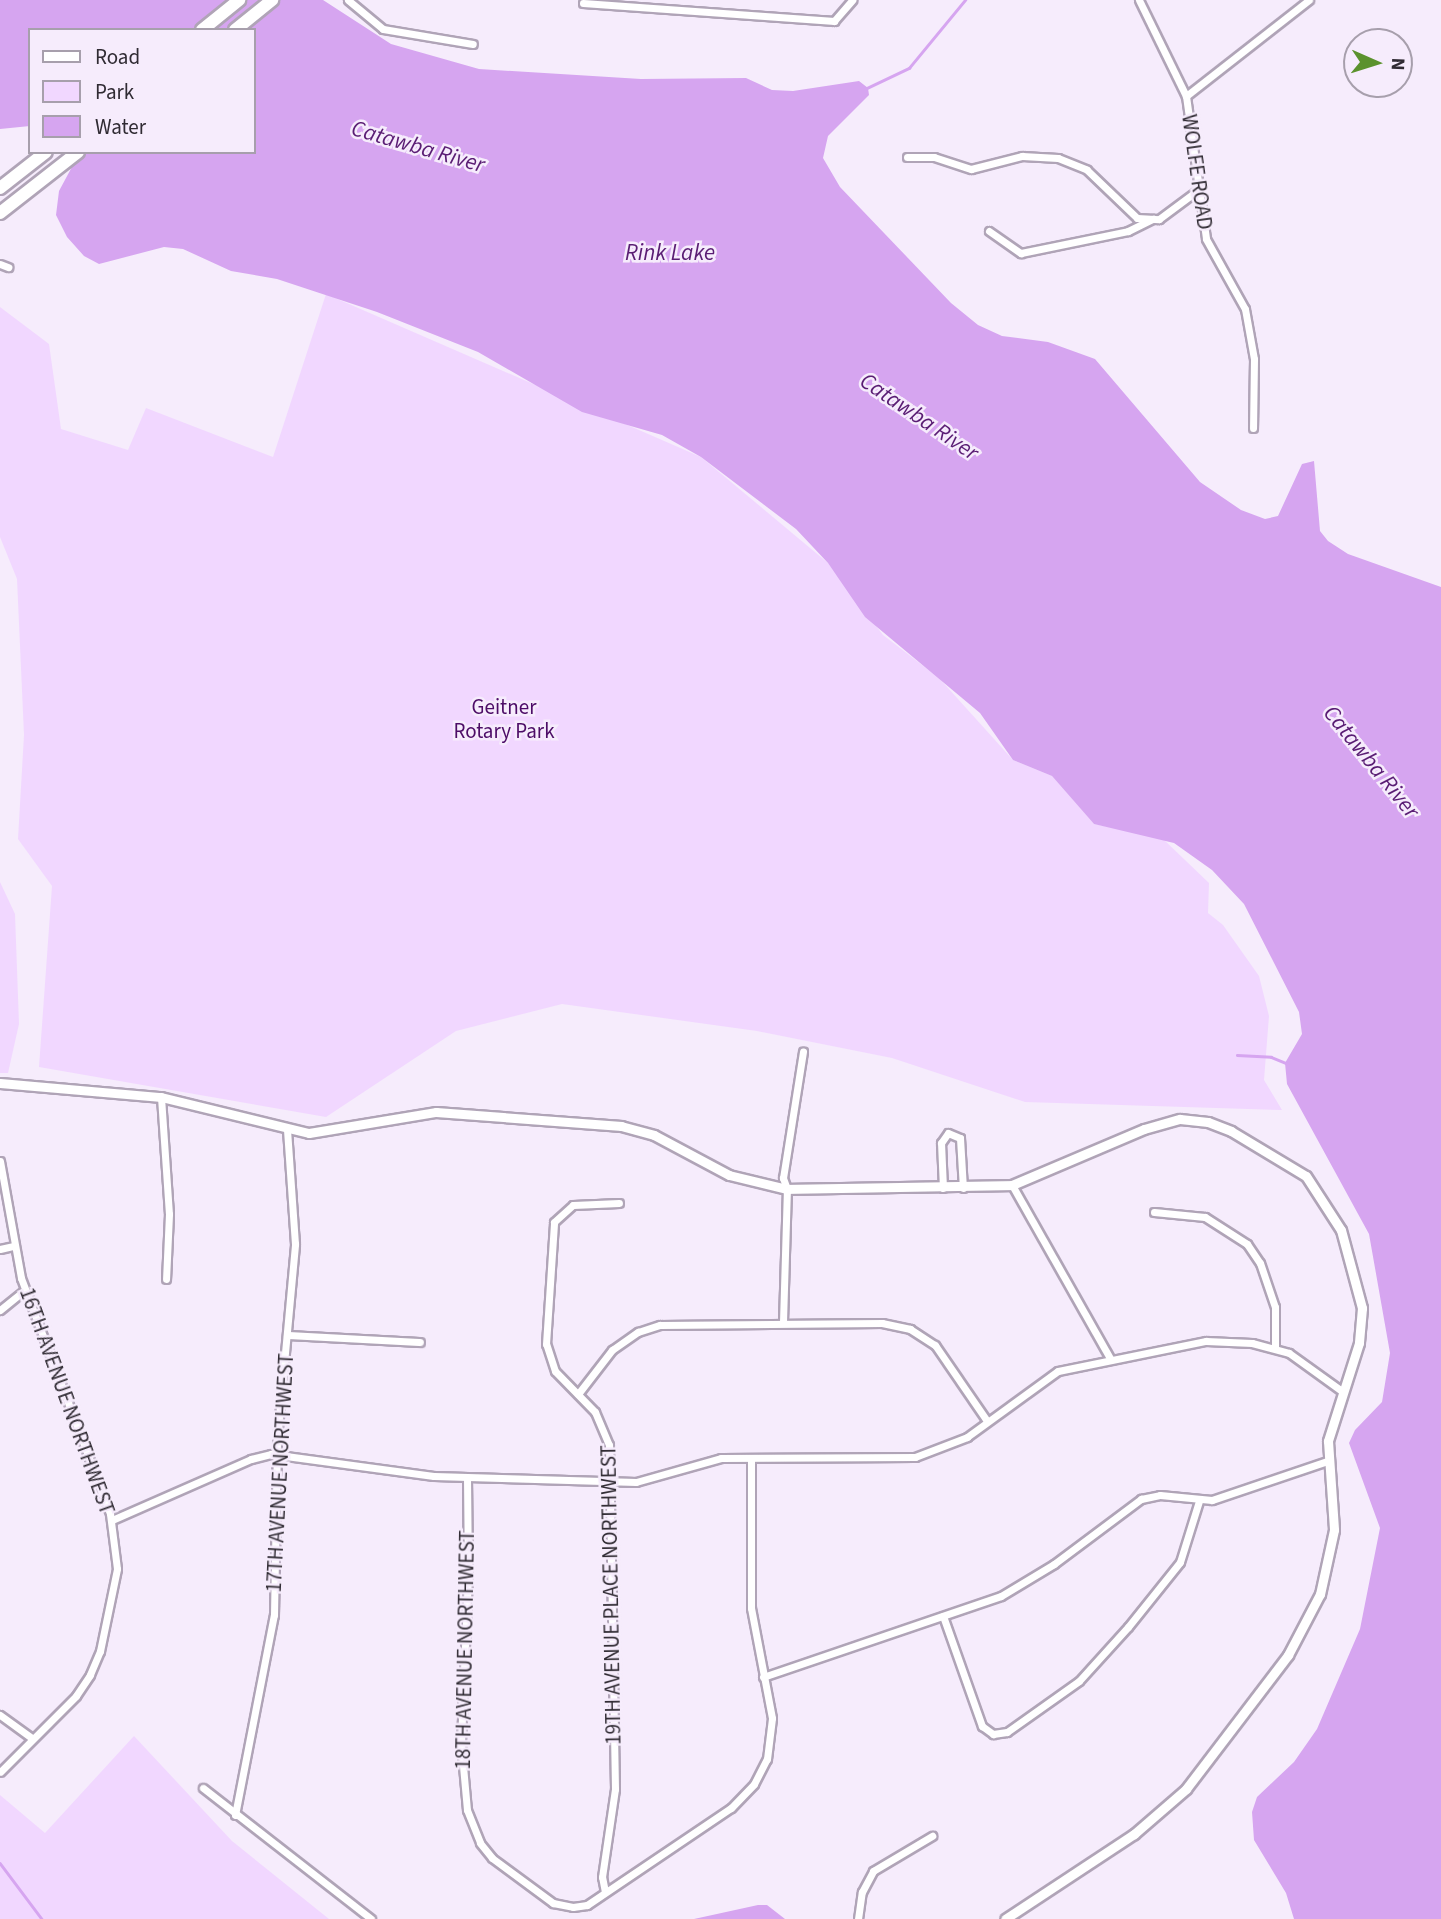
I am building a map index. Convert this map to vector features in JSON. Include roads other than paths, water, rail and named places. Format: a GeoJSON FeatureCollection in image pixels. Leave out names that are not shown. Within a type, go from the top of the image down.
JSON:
{"type":"FeatureCollection","features":[{"type":"Feature","properties":{"kind":"highway"},"geometry":{"type":"LineString","coordinates":[[204,28],[239,0]]}},
{"type":"Feature","properties":{"kind":"highway"},"geometry":{"type":"LineString","coordinates":[[237,28],[272,0]]}},
{"type":"Feature","properties":{"kind":"highway"},"geometry":{"type":"LineString","coordinates":[[0,188],[43,154]]}},
{"type":"Feature","properties":{"kind":"highway"},"geometry":{"type":"LineString","coordinates":[[0,213],[75,154]]}},
{"type":"Feature","properties":{"kind":"street"},"geometry":{"type":"LineString","coordinates":[[348,0],[383,29],[473,44]]}},
{"type":"Feature","properties":{"kind":"street"},"geometry":{"type":"LineString","coordinates":[[583,3],[834,21],[852,0]]}},
{"type":"Feature","properties":{"kind":"street","name":"WOLFE ROAD"},"geometry":{"type":"LineString","coordinates":[[1139,0],[1186,96],[1206,239],[1245,309],[1250,331],[1252,428]]}},
{"type":"Feature","properties":{"kind":"street"},"geometry":{"type":"LineString","coordinates":[[1186,96],[1309,0]]}},
{"type":"Feature","properties":{"kind":"street"},"geometry":{"type":"LineString","coordinates":[[907,157],[933,157],[971,169],[1022,156],[1058,158],[1087,170],[1137,218],[1154,218]]}},
{"type":"Feature","properties":{"kind":"street"},"geometry":{"type":"LineString","coordinates":[[989,231],[1021,253],[1128,231],[1177,209],[1198,190]]}},
{"type":"Feature","properties":{"kind":"street"},"geometry":{"type":"LineString","coordinates":[[783,1322],[787,1189],[783,1178],[803,1052]]}},
{"type":"Feature","properties":{"kind":"street"},"geometry":{"type":"LineString","coordinates":[[0,1083],[161,1097],[287,1129],[335,1131],[436,1112],[608,1124],[654,1135],[729,1175],[787,1189],[963,1188],[1012,1185],[1144,1129],[1180,1119],[1208,1122],[1231,1131],[1306,1176],[1341,1230],[1360,1293],[1359,1343],[1330,1429],[1327,1461],[1334,1530],[1328,1572],[1310,1618],[1288,1655],[1203,1769],[1165,1810],[1005,1919]]}},
{"type":"Feature","properties":{"kind":"street"},"geometry":{"type":"LineString","coordinates":[[161,1097],[169,1214],[166,1279]]}},
{"type":"Feature","properties":{"kind":"street","name":"17TH AVENUE NORTHWEST"},"geometry":{"type":"LineString","coordinates":[[235,1815],[274,1615],[277,1457],[295,1244],[287,1129]]}},
{"type":"Feature","properties":{"kind":"street"},"geometry":{"type":"LineString","coordinates":[[943,1188],[940,1143],[948,1133],[960,1138],[963,1188]]}},
{"type":"Feature","properties":{"kind":"street","name":"16TH AVENUE NORTHWEST"},"geometry":{"type":"LineString","coordinates":[[0,1161],[13,1246],[25,1290],[112,1520],[116,1581],[100,1651],[76,1696],[0,1772]]}},
{"type":"Feature","properties":{"kind":"street"},"geometry":{"type":"LineString","coordinates":[[1012,1185],[1110,1359]]}},
{"type":"Feature","properties":{"kind":"street","name":"19TH AVENUE PLACE NORTHWEST"},"geometry":{"type":"LineString","coordinates":[[605,1892],[602,1877],[615,1789],[612,1482],[606,1431],[578,1394],[555,1371],[547,1348],[551,1230],[558,1214],[573,1205],[619,1203]]}},
{"type":"Feature","properties":{"kind":"street"},"geometry":{"type":"LineString","coordinates":[[1154,1212],[1205,1217],[1247,1244],[1260,1263],[1275,1307],[1275,1347]]}},
{"type":"Feature","properties":{"kind":"street"},"geometry":{"type":"LineString","coordinates":[[0,1250],[13,1246]]}},
{"type":"Feature","properties":{"kind":"street"},"geometry":{"type":"LineString","coordinates":[[0,1310],[25,1290]]}},
{"type":"Feature","properties":{"kind":"street"},"geometry":{"type":"LineString","coordinates":[[578,1394],[612,1350],[648,1329],[685,1323],[882,1323],[919,1334],[942,1352],[987,1420]]}},
{"type":"Feature","properties":{"kind":"street"},"geometry":{"type":"LineString","coordinates":[[287,1335],[420,1342]]}},
{"type":"Feature","properties":{"kind":"street"},"geometry":{"type":"LineString","coordinates":[[112,1520],[251,1459],[277,1457],[467,1478],[612,1482],[649,1481],[706,1460],[915,1457],[958,1443],[1046,1376],[1110,1359],[1206,1341],[1275,1347],[1300,1358],[1343,1392]]}},
{"type":"Feature","properties":{"kind":"street"},"geometry":{"type":"LineString","coordinates":[[751,1458],[751,1608],[763,1677],[943,1616],[1024,1584],[1141,1499],[1160,1495],[1199,1501],[1327,1461]]}},
{"type":"Feature","properties":{"kind":"street","name":"18TH AVENUE NORTHWEST"},"geometry":{"type":"LineString","coordinates":[[467,1478],[463,1782],[480,1843],[524,1882],[553,1903],[566,1907],[587,1905],[731,1808],[761,1772],[772,1734],[763,1677]]}},
{"type":"Feature","properties":{"kind":"street"},"geometry":{"type":"LineString","coordinates":[[943,1616],[982,1726],[993,1734],[1007,1732],[1097,1664],[1180,1562],[1199,1501]]}},
{"type":"Feature","properties":{"kind":"street"},"geometry":{"type":"LineString","coordinates":[[0,1715],[32,1738]]}},
{"type":"Feature","properties":{"kind":"street"},"geometry":{"type":"LineString","coordinates":[[203,1788],[371,1919]]}},
{"type":"Feature","properties":{"kind":"street"},"geometry":{"type":"LineString","coordinates":[[858,1919],[862,1892],[873,1871],[932,1836]]}},
{"type":"Feature","properties":{"kind":"water","name":"Rink Lake"},"geometry":{"type":"Polygon","coordinates":[[[0,0],[323,0],[391,44],[479,69],[641,79],[746,78],[772,90],[793,91],[859,81],[868,88],[869,95],[828,136],[823,158],[840,187],[951,303],[978,325],[1002,336],[1048,342],[1095,359],[1200,482],[1241,510],[1265,519],[1278,516],[1302,464],[1314,461],[1320,531],[1328,541],[1348,554],[1441,587],[1441,1919],[1294,1919],[1286,1893],[1254,1840],[1252,1812],[1257,1797],[1294,1762],[1317,1729],[1360,1629],[1380,1528],[1349,1443],[1355,1430],[1382,1402],[1390,1353],[1369,1234],[1287,1084],[1285,1063],[1302,1034],[1299,1012],[1244,904],[1212,870],[1174,843],[1094,824],[1052,776],[1013,760],[980,713],[865,617],[828,563],[796,529],[701,457],[662,435],[582,412],[478,352],[377,312],[277,279],[231,271],[183,249],[164,247],[99,264],[84,256],[67,237],[56,215],[59,191],[79,154],[256,154],[256,28],[28,28],[28,126],[0,129],[0,0]]]}},
{"type":"Feature","properties":{"kind":"water"},"geometry":{"type":"Polygon","coordinates":[[[758,1905],[767,1905],[785,1919],[694,1919],[758,1905]]]}},
{"type":"Feature","properties":{"kind":"waterway"},"geometry":{"type":"LineString","coordinates":[[865,89],[909,68],[965,0]]}},
{"type":"Feature","properties":{"kind":"waterway"},"geometry":{"type":"LineString","coordinates":[[1237,1055],[1271,1057],[1288,1064]]}},
{"type":"Feature","properties":{"kind":"waterway"},"geometry":{"type":"LineString","coordinates":[[0,1863],[42,1919]]}},
{"type":"Feature","properties":{"kind":"water label","name":"Catawba River"},"geometry":{"type":"Point","coordinates":[418,147]}},
{"type":"Feature","properties":{"kind":"water label","name":"Catawba River"},"geometry":{"type":"Point","coordinates":[919,417]}},
{"type":"Feature","properties":{"kind":"water label","name":"Catawba River"},"geometry":{"type":"Point","coordinates":[1371,762]}},
{"type":"Feature","properties":{"kind":"park label","name":"Geitner Rotary Park"},"geometry":{"type":"Point","coordinates":[504,719]}}]}
